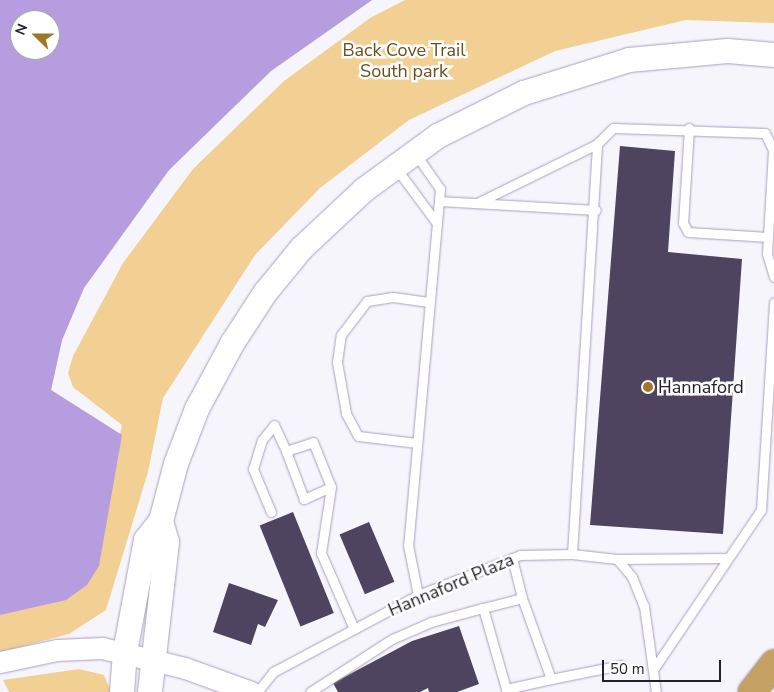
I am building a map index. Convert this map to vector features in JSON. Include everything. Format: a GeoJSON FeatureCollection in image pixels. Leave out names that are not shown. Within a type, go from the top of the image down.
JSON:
{"type":"FeatureCollection","features":[{"type":"Feature","properties":{"kind":"highway"},"geometry":{"type":"LineString","coordinates":[[752,692],[774,664]]}},
{"type":"Feature","properties":{"kind":"main road"},"geometry":{"type":"LineString","coordinates":[[150,692],[167,542],[162,521],[165,498],[197,409],[265,294],[323,227],[394,166],[414,152],[472,117],[571,76],[656,57],[771,52]]}},
{"type":"Feature","properties":{"kind":"main road"},"geometry":{"type":"LineString","coordinates":[[122,692],[125,652],[146,540],[162,521]]}},
{"type":"Feature","properties":{"kind":"street"},"geometry":{"type":"LineString","coordinates":[[0,662],[76,649],[125,652],[154,658],[251,692]]}},
{"type":"Feature","properties":{"kind":"lane"},"geometry":{"type":"LineString","coordinates":[[479,202],[597,144],[613,128],[689,128],[765,132],[773,150],[767,254],[774,277]]}},
{"type":"Feature","properties":{"kind":"lane"},"geometry":{"type":"LineString","coordinates":[[689,128],[683,223],[688,232],[768,237]]}},
{"type":"Feature","properties":{"kind":"lane"},"geometry":{"type":"LineString","coordinates":[[572,554],[596,210],[597,144]]}},
{"type":"Feature","properties":{"kind":"lane"},"geometry":{"type":"LineString","coordinates":[[414,152],[440,188],[408,545],[418,595]]}},
{"type":"Feature","properties":{"kind":"lane"},"geometry":{"type":"LineString","coordinates":[[394,166],[436,222]]}},
{"type":"Feature","properties":{"kind":"lane"},"geometry":{"type":"LineString","coordinates":[[439,201],[596,210]]}},
{"type":"Feature","properties":{"kind":"lane"},"geometry":{"type":"LineString","coordinates":[[417,443],[358,436],[346,413],[337,362],[341,335],[367,301],[393,297],[429,302]]}},
{"type":"Feature","properties":{"kind":"lane"},"geometry":{"type":"LineString","coordinates":[[655,667],[761,510],[774,302]]}},
{"type":"Feature","properties":{"kind":"lane"},"geometry":{"type":"LineString","coordinates":[[271,512],[253,469],[262,440],[274,425],[304,499],[331,487]]}},
{"type":"Feature","properties":{"kind":"lane"},"geometry":{"type":"LineString","coordinates":[[286,451],[313,442],[331,487],[321,553],[354,629]]}},
{"type":"Feature","properties":{"kind":"lane","name":"Hannaford Plaza"},"geometry":{"type":"LineString","coordinates":[[257,692],[273,672],[418,595],[512,558],[572,554],[617,559],[728,558]]}},
{"type":"Feature","properties":{"kind":"lane"},"geometry":{"type":"LineString","coordinates":[[512,558],[522,598],[551,680]]}},
{"type":"Feature","properties":{"kind":"lane"},"geometry":{"type":"LineString","coordinates":[[617,559],[632,576],[644,606],[655,667],[656,692]]}},
{"type":"Feature","properties":{"kind":"lane"},"geometry":{"type":"LineString","coordinates":[[310,692],[392,640],[431,622],[522,598]]}},
{"type":"Feature","properties":{"kind":"lane"},"geometry":{"type":"LineString","coordinates":[[483,608],[506,691],[621,665]]}},
{"type":"Feature","properties":{"kind":"green space","name":"Back Cove Trail South park"},"geometry":{"type":"Polygon","coordinates":[[[0,0],[372,0],[271,71],[169,170],[84,288],[62,340],[51,390],[120,434],[122,425],[73,387],[68,373],[73,356],[123,263],[193,169],[284,81],[370,18],[405,0],[774,0],[774,23],[686,20],[555,51],[409,120],[320,188],[255,255],[163,398],[148,472],[106,610],[69,634],[0,652],[0,0]]]}},
{"type":"Feature","properties":{"kind":"green space"},"geometry":{"type":"Polygon","coordinates":[[[79,669],[104,675],[111,692],[9,692],[3,680],[79,669]]]}},
{"type":"Feature","properties":{"kind":"shaded area"},"geometry":{"type":"Polygon","coordinates":[[[0,0],[372,0],[271,71],[169,170],[84,288],[62,340],[51,390],[122,435],[99,566],[87,585],[66,600],[0,615],[0,0]]]}},
{"type":"Feature","properties":{"kind":"building"},"geometry":{"type":"Polygon","coordinates":[[[620,146],[675,151],[668,252],[742,259],[723,534],[590,525],[620,146]]]}},
{"type":"Feature","properties":{"kind":"building"},"geometry":{"type":"Polygon","coordinates":[[[293,512],[334,613],[300,627],[260,525],[293,512]]]}},
{"type":"Feature","properties":{"kind":"building"},"geometry":{"type":"Polygon","coordinates":[[[369,522],[394,582],[365,594],[340,535],[369,522]]]}},
{"type":"Feature","properties":{"kind":"building"},"geometry":{"type":"Polygon","coordinates":[[[229,583],[278,600],[265,627],[258,624],[251,645],[213,632],[229,583]]]}},
{"type":"Feature","properties":{"kind":"building"},"geometry":{"type":"Polygon","coordinates":[[[459,626],[479,684],[457,692],[429,692],[428,688],[420,692],[338,692],[333,683],[412,641],[459,626]]]}},
{"type":"Feature","properties":{"kind":"place","name":"Hannaford"},"geometry":{"type":"Point","coordinates":[648,387]}}]}
